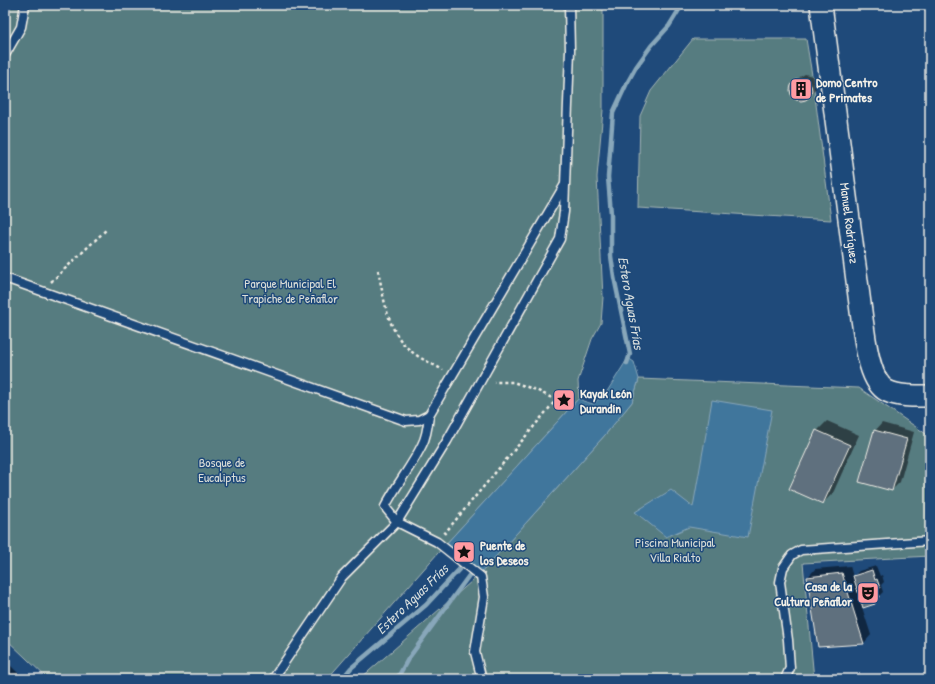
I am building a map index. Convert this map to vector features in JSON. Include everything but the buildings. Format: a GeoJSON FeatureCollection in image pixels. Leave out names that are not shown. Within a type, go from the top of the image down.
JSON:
{"type":"FeatureCollection","features":[{"type":"Feature","properties":{"kind":"main road","name":"Manuel Rodríguez"},"geometry":{"type":"LineString","coordinates":[[821,5],[862,318],[868,358],[873,376],[886,390],[906,396],[930,396]]}},
{"type":"Feature","properties":{"kind":"lane"},"geometry":{"type":"LineString","coordinates":[[5,55],[20,26],[25,5]]}},
{"type":"Feature","properties":{"kind":"lane"},"geometry":{"type":"LineString","coordinates":[[273,679],[342,577],[397,522],[447,441],[560,239],[564,212],[570,50],[569,5]]}},
{"type":"Feature","properties":{"kind":"lane"},"geometry":{"type":"LineString","coordinates":[[483,679],[475,652],[484,597],[481,577],[437,542],[397,522],[385,507],[391,494],[422,445],[429,415],[564,185]]}},
{"type":"Feature","properties":{"kind":"lane"},"geometry":{"type":"LineString","coordinates":[[5,278],[406,421],[418,420],[429,415]]}},
{"type":"Feature","properties":{"kind":"lane"},"geometry":{"type":"LineString","coordinates":[[785,679],[790,668],[788,640],[780,582],[783,568],[792,555],[801,550],[930,541]]}},
{"type":"Feature","properties":{"kind":"path"},"geometry":{"type":"LineString","coordinates":[[41,291],[107,229]]}},
{"type":"Feature","properties":{"kind":"path"},"geometry":{"type":"LineString","coordinates":[[378,270],[388,314],[396,334],[411,351],[452,376]]}},
{"type":"Feature","properties":{"kind":"path"},"geometry":{"type":"LineString","coordinates":[[437,542],[556,400],[536,390],[513,382],[480,382]]}},
{"type":"Feature","properties":{"kind":"green space","name":"Parque Municipal El Trapiche de Peñaflor"},"geometry":{"type":"Polygon","coordinates":[[[5,5],[603,5],[603,110],[597,177],[603,297],[601,323],[592,339],[578,381],[579,398],[445,545],[327,679],[48,679],[5,638],[5,5]]]}},
{"type":"Feature","properties":{"kind":"green space"},"geometry":{"type":"Polygon","coordinates":[[[693,39],[806,39],[831,220],[638,208],[640,116],[651,91],[693,39]]]}},
{"type":"Feature","properties":{"kind":"green space","name":"Piscina Municipal Villa Rialto"},"geometry":{"type":"Polygon","coordinates":[[[639,379],[859,388],[929,436],[930,556],[803,563],[814,679],[361,678],[480,574],[605,435],[632,402],[639,379]]]}},
{"type":"Feature","properties":{"kind":"water"},"geometry":{"type":"Polygon","coordinates":[[[628,358],[634,362],[639,379],[632,402],[605,435],[480,574],[445,545],[579,398],[593,404],[606,393],[628,358]]]}},
{"type":"Feature","properties":{"kind":"water"},"geometry":{"type":"Polygon","coordinates":[[[712,400],[772,410],[748,537],[689,527],[666,537],[635,512],[671,490],[693,507],[712,400]]]}},
{"type":"Feature","properties":{"kind":"waterway","name":"Estero Aguas Frías"},"geometry":{"type":"LineString","coordinates":[[627,363],[630,354],[611,256],[611,214],[608,177],[613,113],[636,67],[651,46],[669,26],[682,5]]}},
{"type":"Feature","properties":{"kind":"waterway","name":"Estero Aguas Frías"},"geometry":{"type":"LineString","coordinates":[[342,679],[351,668],[426,605],[466,562]]}},
{"type":"Feature","properties":{"kind":"waterway"},"geometry":{"type":"LineString","coordinates":[[397,679],[408,659],[473,570]]}},
{"type":"Feature","properties":{"kind":"place","name":"Domo Centro de Primates"},"geometry":{"type":"Point","coordinates":[801,89]}},
{"type":"Feature","properties":{"kind":"place","name":"Kayak León Durandín"},"geometry":{"type":"Point","coordinates":[564,400]}},
{"type":"Feature","properties":{"kind":"place","name":"Puente de los Deseos"},"geometry":{"type":"Point","coordinates":[464,552]}},
{"type":"Feature","properties":{"kind":"place","name":"Casa de la Cultura Peñaflor"},"geometry":{"type":"Point","coordinates":[868,593]}},
{"type":"Feature","properties":{"kind":"park label","name":"Bosque de Eucaliptus"},"geometry":{"type":"Point","coordinates":[222,470]}}]}
